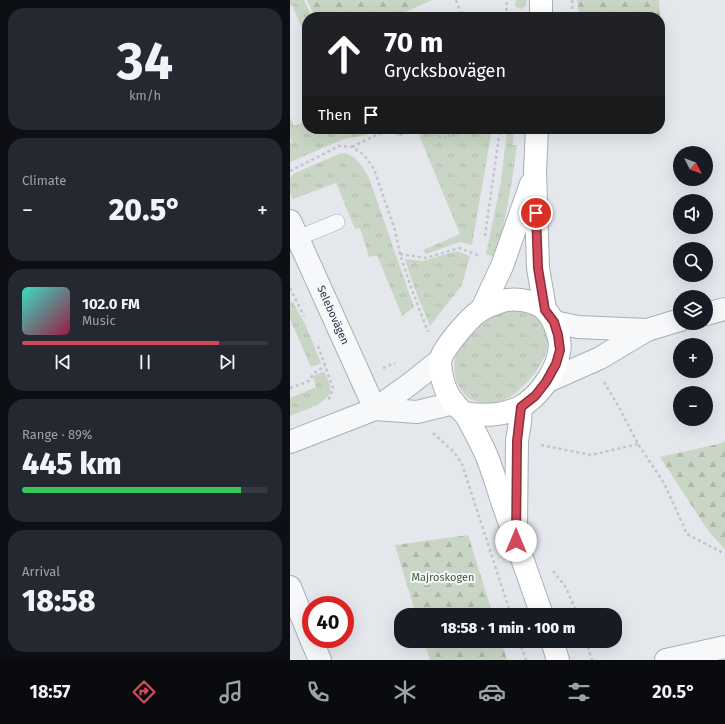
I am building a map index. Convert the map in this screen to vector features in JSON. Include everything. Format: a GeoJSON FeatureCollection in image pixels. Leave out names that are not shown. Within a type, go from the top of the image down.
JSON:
{"type":"FeatureCollection","features":[{"type":"Feature","properties":{"kind":"street"},"geometry":{"type":"LineString","coordinates":[[541,0],[541,12]]}},
{"type":"Feature","properties":{"kind":"street"},"geometry":{"type":"LineString","coordinates":[[375,409],[417,412],[459,408],[483,416],[506,413],[521,407],[535,396],[546,382],[556,364],[560,350],[558,335],[550,316],[538,268],[535,171],[537,134]]}},
{"type":"Feature","properties":{"kind":"street"},"geometry":{"type":"LineString","coordinates":[[482,309],[502,266],[535,171]]}},
{"type":"Feature","properties":{"kind":"street","name":"Selebovägen"},"geometry":{"type":"LineString","coordinates":[[294,230],[375,409]]}},
{"type":"Feature","properties":{"kind":"street"},"geometry":{"type":"LineString","coordinates":[[290,442],[375,409],[440,360],[450,343],[469,320],[482,309],[501,301],[516,299],[530,301],[550,316],[578,327],[647,330]]}},
{"type":"Feature","properties":{"kind":"street"},"geometry":{"type":"LineString","coordinates":[[713,312],[725,309]]}},
{"type":"Feature","properties":{"kind":"street"},"geometry":{"type":"LineString","coordinates":[[546,382],[600,358],[647,330],[673,322]]}},
{"type":"Feature","properties":{"kind":"street"},"geometry":{"type":"LineString","coordinates":[[440,360],[443,385],[459,408],[484,450],[540,608]]}},
{"type":"Feature","properties":{"kind":"street"},"geometry":{"type":"LineString","coordinates":[[516,541],[517,441],[521,407]]}},
{"type":"Feature","properties":{"kind":"street"},"geometry":{"type":"LineString","coordinates":[[290,587],[302,617]]}},
{"type":"Feature","properties":{"kind":"street"},"geometry":{"type":"LineString","coordinates":[[666,660],[725,647]]}},
{"type":"Feature","properties":{"kind":"street"},"geometry":{"type":"LineString","coordinates":[[315,648],[320,660]]}},
{"type":"Feature","properties":{"kind":"street"},"geometry":{"type":"LineString","coordinates":[[554,648],[558,660]]}},
{"type":"Feature","properties":{"kind":"lane"},"geometry":{"type":"LineString","coordinates":[[294,230],[337,222]]}},
{"type":"Feature","properties":{"kind":"path"},"geometry":{"type":"LineString","coordinates":[[456,0],[460,12]]}},
{"type":"Feature","properties":{"kind":"path"},"geometry":{"type":"LineString","coordinates":[[506,12],[507,0]]}},
{"type":"Feature","properties":{"kind":"path"},"geometry":{"type":"LineString","coordinates":[[572,0],[573,12]]}},
{"type":"Feature","properties":{"kind":"path"},"geometry":{"type":"LineString","coordinates":[[352,147],[378,134]]}},
{"type":"Feature","properties":{"kind":"path"},"geometry":{"type":"LineString","coordinates":[[434,134],[443,138],[457,134]]}},
{"type":"Feature","properties":{"kind":"path"},"geometry":{"type":"LineString","coordinates":[[488,214],[499,134]]}},
{"type":"Feature","properties":{"kind":"path"},"geometry":{"type":"LineString","coordinates":[[290,171],[339,146],[352,147],[364,155],[374,169],[395,230],[400,254],[428,332]]}},
{"type":"Feature","properties":{"kind":"path"},"geometry":{"type":"LineString","coordinates":[[400,254],[426,258],[459,248],[482,257]]}},
{"type":"Feature","properties":{"kind":"path"},"geometry":{"type":"LineString","coordinates":[[290,288],[306,319]]}},
{"type":"Feature","properties":{"kind":"path"},"geometry":{"type":"LineString","coordinates":[[316,340],[333,388],[327,404]]}},
{"type":"Feature","properties":{"kind":"path"},"geometry":{"type":"LineString","coordinates":[[382,368],[396,363]]}},
{"type":"Feature","properties":{"kind":"path"},"geometry":{"type":"LineString","coordinates":[[290,388],[308,381],[314,373],[325,366]]}},
{"type":"Feature","properties":{"kind":"path"},"geometry":{"type":"LineString","coordinates":[[602,380],[620,409],[638,444],[664,483],[687,534],[725,554]]}},
{"type":"Feature","properties":{"kind":"path"},"geometry":{"type":"LineString","coordinates":[[537,444],[591,455],[638,444]]}},
{"type":"Feature","properties":{"kind":"path"},"geometry":{"type":"LineString","coordinates":[[462,464],[509,608]]}},
{"type":"Feature","properties":{"kind":"path"},"geometry":{"type":"LineString","coordinates":[[552,570],[565,586],[575,608]]}},
{"type":"Feature","properties":{"kind":"path"},"geometry":{"type":"LineString","coordinates":[[522,648],[526,660]]}},
{"type":"Feature","properties":{"kind":"path"},"geometry":{"type":"LineString","coordinates":[[588,648],[592,660]]}},
{"type":"Feature","properties":{"kind":"green space"},"geometry":{"type":"Polygon","coordinates":[[[290,0],[304,0],[310,12],[302,12],[302,28],[292,5],[290,6],[290,0]]]}},
{"type":"Feature","properties":{"kind":"green space"},"geometry":{"type":"Polygon","coordinates":[[[307,0],[432,0],[405,12],[313,12],[307,0]]]}},
{"type":"Feature","properties":{"kind":"green space"},"geometry":{"type":"Polygon","coordinates":[[[516,0],[527,0],[526,6],[521,9],[515,6],[516,0]]]}},
{"type":"Feature","properties":{"kind":"green space"},"geometry":{"type":"Polygon","coordinates":[[[577,0],[659,0],[660,12],[578,12],[577,0]]]}},
{"type":"Feature","properties":{"kind":"green space"},"geometry":{"type":"Polygon","coordinates":[[[290,117],[294,126],[302,123],[302,134],[368,134],[344,139],[290,162],[290,143],[292,142],[290,137],[290,117]]]}},
{"type":"Feature","properties":{"kind":"green space"},"geometry":{"type":"Polygon","coordinates":[[[395,134],[406,134],[400,136],[395,134]]]}},
{"type":"Feature","properties":{"kind":"green space"},"geometry":{"type":"Polygon","coordinates":[[[419,134],[491,134],[472,245],[460,242],[426,254],[423,250],[460,234],[419,134]]]}},
{"type":"Feature","properties":{"kind":"green space"},"geometry":{"type":"Polygon","coordinates":[[[506,134],[514,134],[513,145],[517,145],[513,173],[495,257],[486,254],[501,182],[506,134]]]}},
{"type":"Feature","properties":{"kind":"green space"},"geometry":{"type":"Polygon","coordinates":[[[341,153],[350,155],[358,161],[369,178],[414,307],[402,316],[377,255],[369,257],[360,228],[355,229],[336,183],[293,199],[290,193],[290,178],[293,174],[341,153]]]}},
{"type":"Feature","properties":{"kind":"green space"},"geometry":{"type":"Polygon","coordinates":[[[457,251],[470,256],[462,285],[430,326],[416,292],[405,259],[423,261],[457,251]]]}},
{"type":"Feature","properties":{"kind":"green space"},"geometry":{"type":"Polygon","coordinates":[[[290,302],[293,302],[306,326],[321,363],[311,367],[290,319],[290,302]]]}},
{"type":"Feature","properties":{"kind":"green space"},"geometry":{"type":"Polygon","coordinates":[[[516,308],[528,310],[534,313],[543,322],[547,332],[548,343],[546,353],[534,374],[509,398],[493,405],[487,405],[474,401],[465,395],[457,383],[454,371],[456,354],[463,342],[475,328],[488,317],[501,310],[516,308]]]}},
{"type":"Feature","properties":{"kind":"green space"},"geometry":{"type":"Polygon","coordinates":[[[324,371],[330,386],[330,392],[327,397],[309,409],[290,416],[290,398],[316,387],[313,376],[324,371]]]}},
{"type":"Feature","properties":{"kind":"green space"},"geometry":{"type":"Polygon","coordinates":[[[725,441],[725,549],[709,532],[660,457],[718,444],[725,441]]]}},
{"type":"Feature","properties":{"kind":"green space","name":"Majroskogen"},"geometry":{"type":"Polygon","coordinates":[[[468,535],[491,608],[414,608],[395,545],[468,535]]]}},
{"type":"Feature","properties":{"kind":"green space"},"geometry":{"type":"Polygon","coordinates":[[[426,648],[503,648],[507,660],[430,660],[426,648]]]}},
{"type":"Feature","properties":{"kind":"route"},"geometry":{"type":"LineString","coordinates":[[516,541],[517,441],[521,407],[535,396],[546,382],[556,364],[560,350],[554,322],[545,310],[538,268],[536,213]]}}]}
